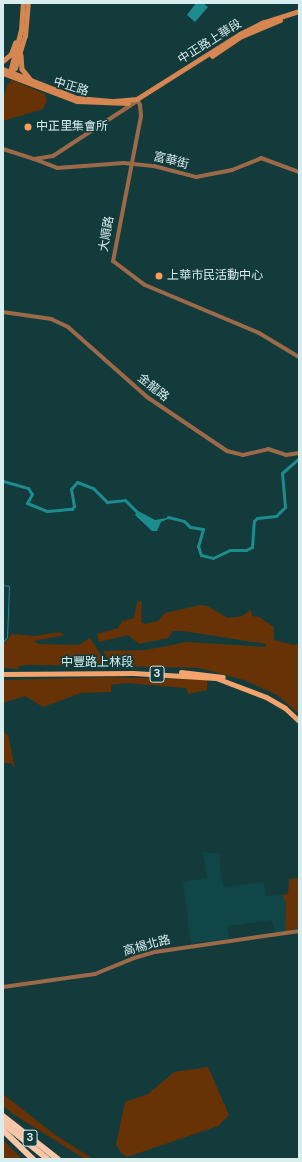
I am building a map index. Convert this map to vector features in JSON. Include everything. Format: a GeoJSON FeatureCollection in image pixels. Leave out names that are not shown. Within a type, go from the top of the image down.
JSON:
{"type":"FeatureCollection","features":[{"type":"Feature","properties":{"kind":"highway","name":"3"},"geometry":{"type":"LineString","coordinates":[[3,1116],[58,1159]]}},
{"type":"Feature","properties":{"kind":"highway","name":"3"},"geometry":{"type":"LineString","coordinates":[[3,1123],[48,1159]]}},
{"type":"Feature","properties":{"kind":"highway"},"geometry":{"type":"LineString","coordinates":[[3,1130],[33,1159]]}},
{"type":"Feature","properties":{"kind":"highway"},"geometry":{"type":"LineString","coordinates":[[13,1139],[38,1159]]}},
{"type":"Feature","properties":{"kind":"highway"},"geometry":{"type":"LineString","coordinates":[[35,1141],[63,1159]]}},
{"type":"Feature","properties":{"kind":"main road"},"geometry":{"type":"LineString","coordinates":[[10,72],[23,14],[23,3]]}},
{"type":"Feature","properties":{"kind":"main road"},"geometry":{"type":"LineString","coordinates":[[28,3],[21,65],[25,74],[34,82]]}},
{"type":"Feature","properties":{"kind":"main road","name":"中正路上華段"},"geometry":{"type":"LineString","coordinates":[[137,100],[240,34],[262,22],[299,12]]}},
{"type":"Feature","properties":{"kind":"main road"},"geometry":{"type":"LineString","coordinates":[[3,61],[11,54],[23,14]]}},
{"type":"Feature","properties":{"kind":"main road"},"geometry":{"type":"LineString","coordinates":[[10,72],[15,68],[25,36]]}},
{"type":"Feature","properties":{"kind":"main road","name":"中正路"},"geometry":{"type":"LineString","coordinates":[[3,69],[34,82],[86,100],[137,100]]}},
{"type":"Feature","properties":{"kind":"main road","name":"中正路"},"geometry":{"type":"LineString","coordinates":[[3,73],[76,101],[113,104],[137,100]]}},
{"type":"Feature","properties":{"kind":"main road","name":"中豐路上林段"},"geometry":{"type":"LineString","coordinates":[[3,671],[132,670],[207,674],[227,678],[281,701],[299,717]]}},
{"type":"Feature","properties":{"kind":"main road","name":"中豐路上林段"},"geometry":{"type":"LineString","coordinates":[[3,674],[133,673],[214,678],[261,693],[285,708],[299,721]]}},
{"type":"Feature","properties":{"kind":"street"},"geometry":{"type":"LineString","coordinates":[[34,159],[59,152],[137,100]]}},
{"type":"Feature","properties":{"kind":"street","name":"大順路"},"geometry":{"type":"LineString","coordinates":[[137,100],[140,105],[141,116],[113,261],[145,285],[259,333],[299,357]]}},
{"type":"Feature","properties":{"kind":"street","name":"富華街"},"geometry":{"type":"LineString","coordinates":[[3,149],[57,168],[131,164],[154,166],[196,177],[232,170],[261,158],[299,172]]}},
{"type":"Feature","properties":{"kind":"street","name":"金龍路"},"geometry":{"type":"LineString","coordinates":[[3,312],[51,319],[68,327],[133,385],[224,450],[242,455],[268,449],[286,455],[299,453]]}},
{"type":"Feature","properties":{"kind":"street","name":"高楊北路"},"geometry":{"type":"LineString","coordinates":[[3,988],[95,974],[134,958],[167,950],[299,931]]}},
{"type":"Feature","properties":{"kind":"shaded area"},"geometry":{"type":"Polygon","coordinates":[[[12,80],[45,94],[47,101],[43,109],[3,121],[3,99],[7,85],[12,80]]]}},
{"type":"Feature","properties":{"kind":"shaded area"},"geometry":{"type":"Polygon","coordinates":[[[142,601],[141,622],[145,624],[158,621],[165,613],[200,605],[207,606],[228,618],[242,616],[251,610],[252,616],[259,617],[274,627],[274,640],[294,645],[299,643],[299,714],[277,695],[244,680],[211,671],[198,668],[112,666],[103,651],[145,650],[187,642],[266,647],[266,644],[183,631],[173,631],[168,638],[139,644],[128,635],[99,642],[97,634],[118,628],[122,621],[134,618],[137,602],[142,601]]]}},
{"type":"Feature","properties":{"kind":"shaded area"},"geometry":{"type":"Polygon","coordinates":[[[59,632],[65,635],[34,641],[39,644],[78,645],[90,638],[108,666],[26,665],[20,666],[18,669],[3,668],[3,645],[12,634],[35,636],[59,632]]]}},
{"type":"Feature","properties":{"kind":"shaded area"},"geometry":{"type":"Polygon","coordinates":[[[108,677],[207,680],[207,690],[188,694],[186,688],[125,683],[111,685],[111,692],[81,693],[43,707],[25,696],[3,703],[3,680],[108,677]]]}},
{"type":"Feature","properties":{"kind":"shaded area"},"geometry":{"type":"Polygon","coordinates":[[[3,732],[8,735],[15,768],[11,763],[4,763],[3,770],[3,732]]]}},
{"type":"Feature","properties":{"kind":"shaded area"},"geometry":{"type":"Polygon","coordinates":[[[203,852],[219,854],[223,887],[264,882],[265,896],[282,895],[286,902],[285,931],[275,933],[272,920],[227,926],[229,939],[191,943],[183,882],[207,878],[203,852]]]}},
{"type":"Feature","properties":{"kind":"shaded area"},"geometry":{"type":"Polygon","coordinates":[[[299,878],[299,928],[285,931],[286,902],[282,895],[288,894],[289,879],[299,878]]]}},
{"type":"Feature","properties":{"kind":"shaded area"},"geometry":{"type":"Polygon","coordinates":[[[208,1067],[229,1115],[218,1126],[127,1157],[121,1153],[116,1144],[125,1102],[148,1094],[174,1072],[208,1067]]]}},
{"type":"Feature","properties":{"kind":"shaded area"},"geometry":{"type":"Polygon","coordinates":[[[3,1094],[54,1134],[93,1159],[85,1159],[13,1114],[3,1106],[3,1094]]]}},
{"type":"Feature","properties":{"kind":"shaded area"},"geometry":{"type":"Polygon","coordinates":[[[3,1140],[22,1159],[3,1159],[3,1140]]]}},
{"type":"Feature","properties":{"kind":"water"},"geometry":{"type":"Polygon","coordinates":[[[196,3],[203,3],[208,7],[195,22],[187,15],[196,3]]]}},
{"type":"Feature","properties":{"kind":"water"},"geometry":{"type":"Polygon","coordinates":[[[138,511],[155,520],[172,517],[161,522],[157,531],[152,531],[135,515],[138,511]]]}},
{"type":"Feature","properties":{"kind":"waterway"},"geometry":{"type":"LineString","coordinates":[[168,517],[184,521],[190,527],[203,529],[198,546],[201,555],[213,558],[230,550],[246,550],[252,547],[254,521],[257,518],[276,516],[285,507],[282,473],[299,458]]}},
{"type":"Feature","properties":{"kind":"waterway"},"geometry":{"type":"LineString","coordinates":[[3,481],[28,488],[32,494],[27,503],[47,511],[72,509],[74,506],[71,489],[77,482],[93,488],[107,502],[125,500],[138,513]]}},
{"type":"Feature","properties":{"kind":"waterway"},"geometry":{"type":"LineString","coordinates":[[3,585],[9,586],[7,637],[3,642]]}},
{"type":"Feature","properties":{"kind":"place","name":"中正里集會所"},"geometry":{"type":"Point","coordinates":[28,127]}},
{"type":"Feature","properties":{"kind":"place","name":"上華市民活動中心"},"geometry":{"type":"Point","coordinates":[159,276]}}]}
